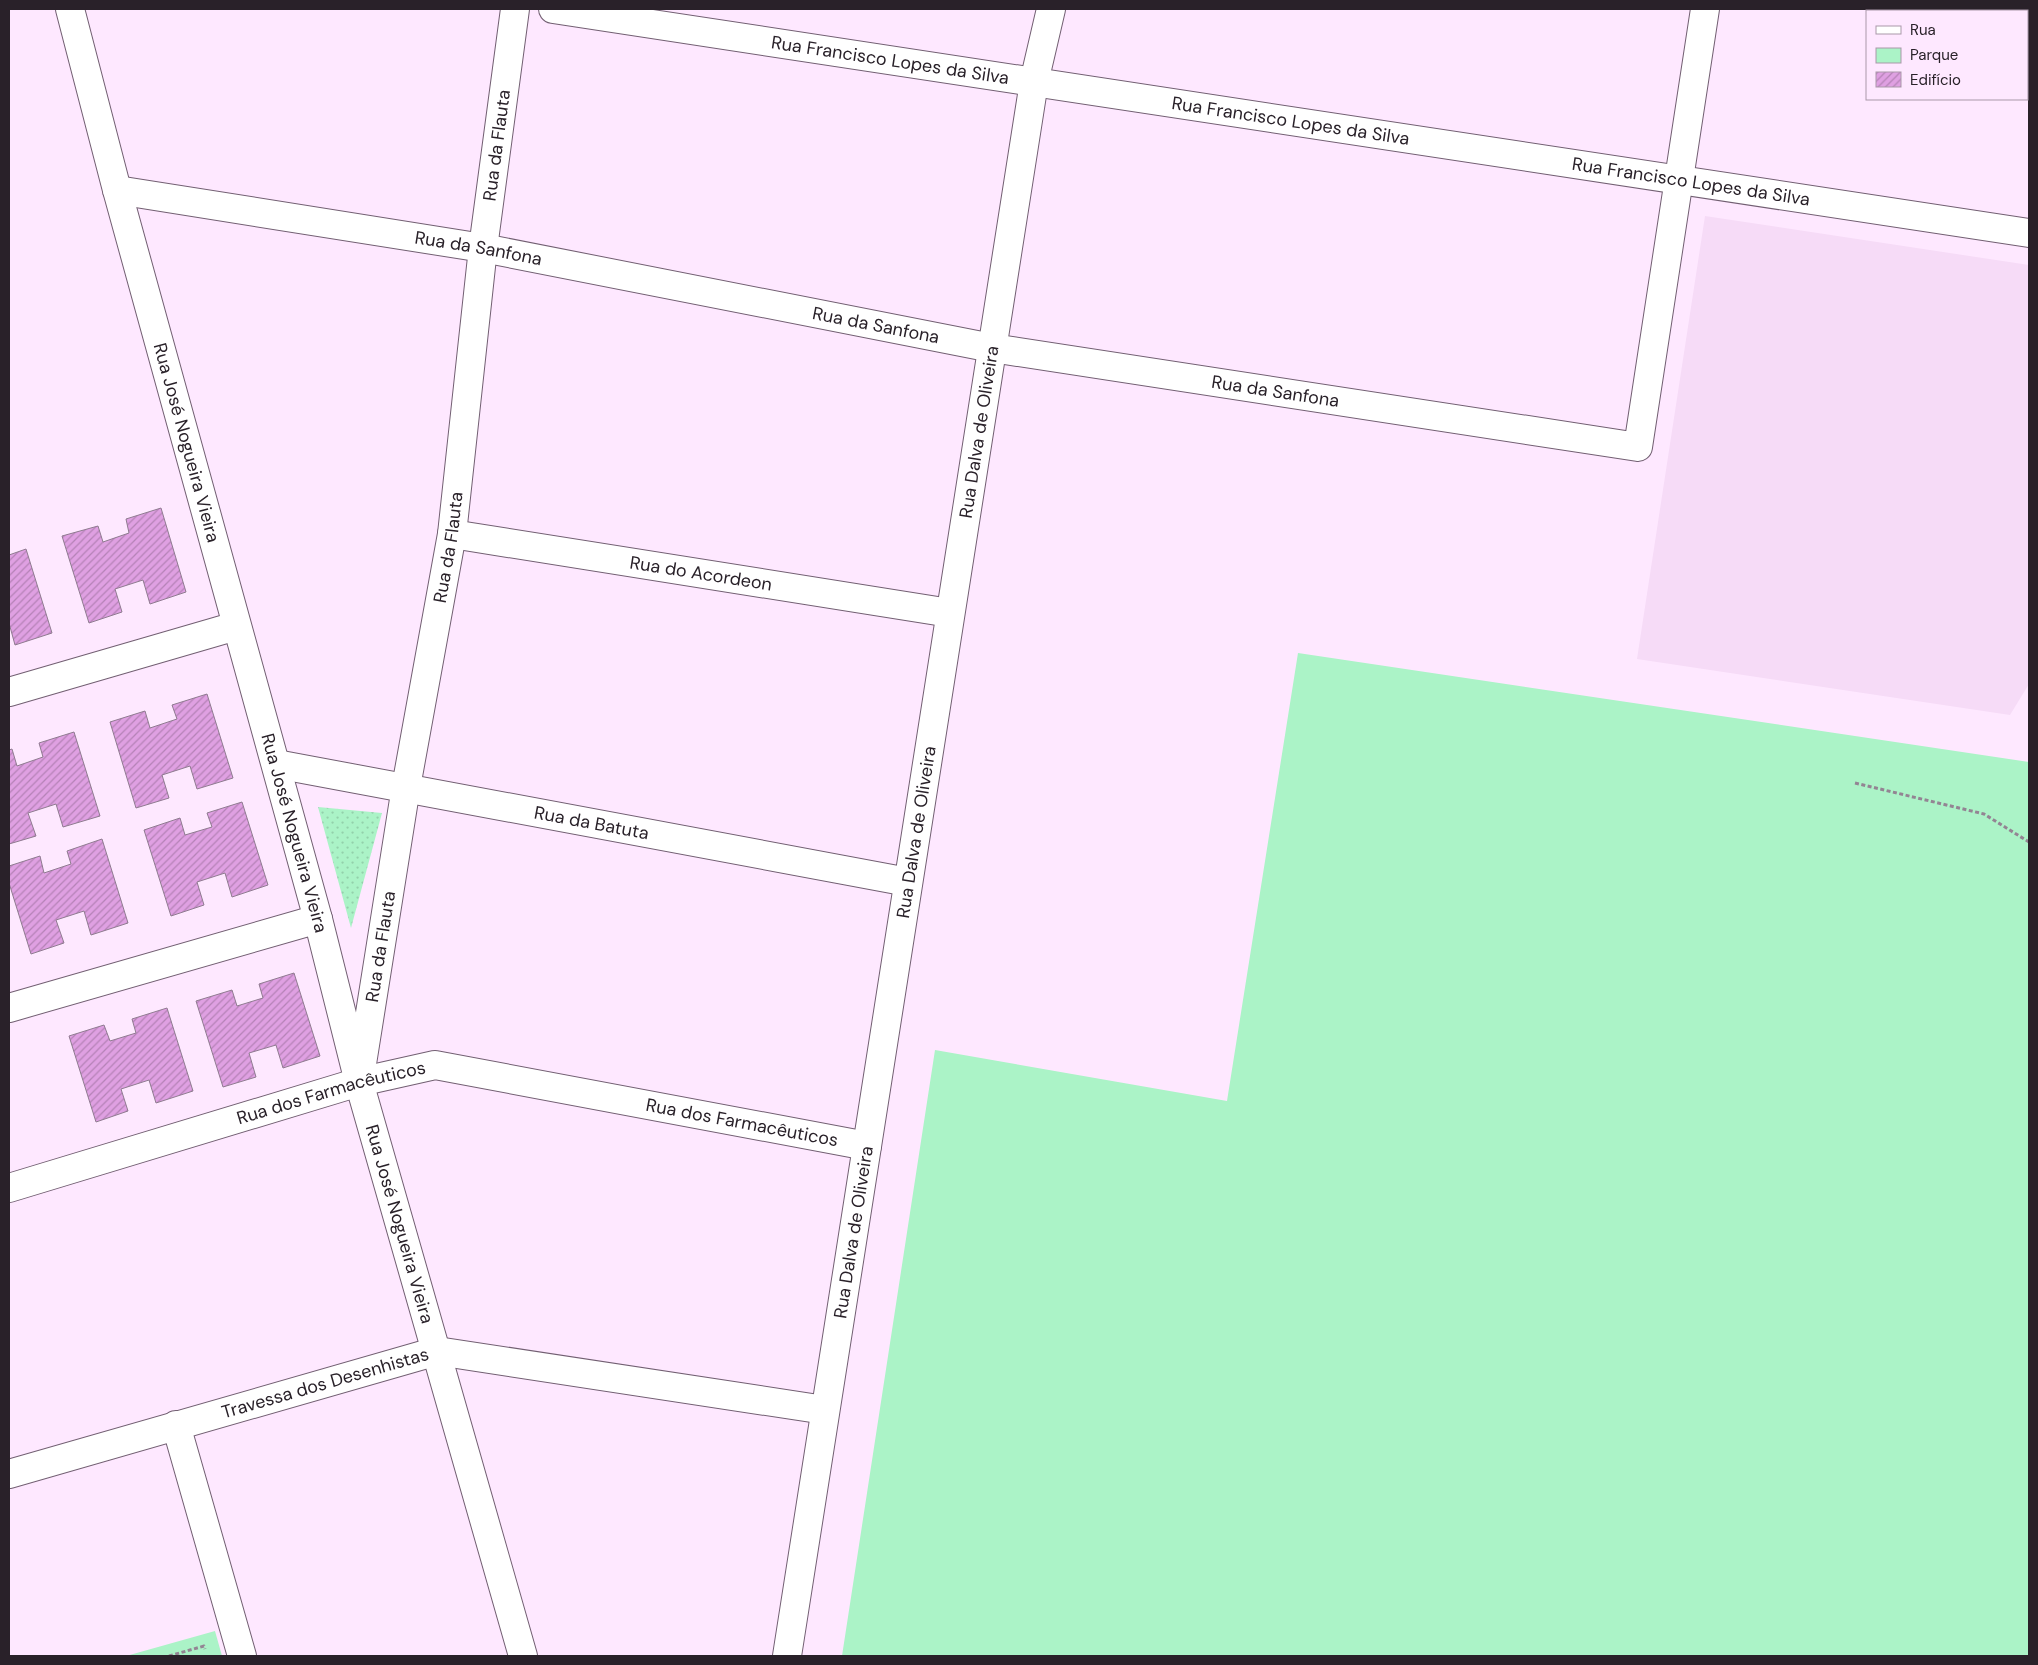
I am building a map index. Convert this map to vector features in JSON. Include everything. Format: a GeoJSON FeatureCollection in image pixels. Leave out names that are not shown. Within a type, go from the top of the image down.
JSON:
{"type":"FeatureCollection","features":[{"type":"Feature","properties":{"kind":"street","name":"Rua José Nogueira Vieira"},"geometry":{"type":"LineString","coordinates":[[70,9],[117,190],[318,919],[359,1082],[523,1656]]}},
{"type":"Feature","properties":{"kind":"street","name":"Rua da Flauta"},"geometry":{"type":"LineString","coordinates":[[359,1082],[406,787],[452,534],[483,248],[515,9]]}},
{"type":"Feature","properties":{"kind":"street","name":"Rua Francisco Lopes da Silva"},"geometry":{"type":"LineString","coordinates":[[553,9],[2029,234]]}},
{"type":"Feature","properties":{"kind":"street","name":"Rua Dalva de Oliveira"},"geometry":{"type":"LineString","coordinates":[[786,1656],[1034,82],[1051,9]]}},
{"type":"Feature","properties":{"kind":"street"},"geometry":{"type":"LineString","coordinates":[[1679,180],[1705,9]]}},
{"type":"Feature","properties":{"kind":"street","name":"Rua da Sanfona"},"geometry":{"type":"LineString","coordinates":[[117,190],[483,248],[992,348],[1638,447],[1679,180]]}},
{"type":"Feature","properties":{"kind":"street","name":"Rua do Acordeon"},"geometry":{"type":"LineString","coordinates":[[452,534],[950,613]]}},
{"type":"Feature","properties":{"kind":"street"},"geometry":{"type":"LineString","coordinates":[[9,692],[236,626]]}},
{"type":"Feature","properties":{"kind":"street","name":"Rua da Batuta"},"geometry":{"type":"LineString","coordinates":[[276,764],[908,882]]}},
{"type":"Feature","properties":{"kind":"street"},"geometry":{"type":"LineString","coordinates":[[9,1008],[318,919]]}},
{"type":"Feature","properties":{"kind":"street","name":"Rua dos Farmacêuticos"},"geometry":{"type":"LineString","coordinates":[[9,1188],[359,1082],[434,1065],[867,1146]]}},
{"type":"Feature","properties":{"kind":"street","name":"Travessa dos Desenhistas"},"geometry":{"type":"LineString","coordinates":[[9,1474],[437,1351],[825,1410]]}},
{"type":"Feature","properties":{"kind":"street"},"geometry":{"type":"LineString","coordinates":[[176,1425],[242,1656]]}},
{"type":"Feature","properties":{"kind":"path"},"geometry":{"type":"LineString","coordinates":[[1855,783],[1984,814],[2029,842]]}},
{"type":"Feature","properties":{"kind":"path"},"geometry":{"type":"LineString","coordinates":[[169,1656],[204,1646],[206,1656]]}},
{"type":"Feature","properties":{"kind":"shaded area"},"geometry":{"type":"Polygon","coordinates":[[[1705,216],[2029,265],[2029,684],[2010,715],[1637,659],[1705,216]]]}},
{"type":"Feature","properties":{"kind":"green space"},"geometry":{"type":"Polygon","coordinates":[[[1298,653],[2029,762],[2029,1656],[842,1656],[935,1050],[1227,1101],[1298,653]]]}},
{"type":"Feature","properties":{"kind":"green space"},"geometry":{"type":"Polygon","coordinates":[[[318,807],[382,813],[351,928],[318,807]]]}},
{"type":"Feature","properties":{"kind":"green space"},"geometry":{"type":"Polygon","coordinates":[[[215,1631],[222,1656],[126,1656],[215,1631]]]}},
{"type":"Feature","properties":{"kind":"building"},"geometry":{"type":"Polygon","coordinates":[[[161,508],[186,592],[150,604],[143,580],[115,589],[122,612],[89,623],[62,536],[98,526],[103,542],[129,533],[126,519],[161,508]]]}},
{"type":"Feature","properties":{"kind":"building"},"geometry":{"type":"Polygon","coordinates":[[[26,549],[52,633],[15,645],[9,623],[9,555],[26,549]]]}},
{"type":"Feature","properties":{"kind":"building"},"geometry":{"type":"Polygon","coordinates":[[[207,694],[233,778],[197,789],[190,766],[162,775],[169,798],[136,808],[110,722],[145,711],[150,728],[177,719],[172,705],[207,694]]]}},
{"type":"Feature","properties":{"kind":"building"},"geometry":{"type":"Polygon","coordinates":[[[74,732],[100,816],[63,827],[56,804],[28,813],[36,836],[9,844],[9,750],[12,749],[17,766],[43,757],[39,743],[74,732]]]}},
{"type":"Feature","properties":{"kind":"building"},"geometry":{"type":"Polygon","coordinates":[[[242,802],[268,885],[232,897],[225,873],[197,882],[204,905],[171,916],[144,830],[180,818],[185,835],[212,827],[207,813],[242,802]]]}},
{"type":"Feature","properties":{"kind":"building"},"geometry":{"type":"Polygon","coordinates":[[[102,839],[128,923],[91,935],[84,911],[56,920],[64,943],[31,954],[9,883],[9,866],[40,856],[44,873],[71,864],[67,851],[102,839]]]}},
{"type":"Feature","properties":{"kind":"building"},"geometry":{"type":"Polygon","coordinates":[[[294,973],[320,1056],[283,1068],[276,1045],[249,1053],[256,1077],[223,1087],[196,1001],[232,990],[237,1006],[263,998],[259,984],[294,973]]]}},
{"type":"Feature","properties":{"kind":"building"},"geometry":{"type":"Polygon","coordinates":[[[167,1008],[193,1091],[156,1103],[149,1080],[121,1089],[128,1111],[96,1122],[69,1036],[104,1025],[110,1041],[136,1033],[132,1019],[167,1008]]]}}]}
